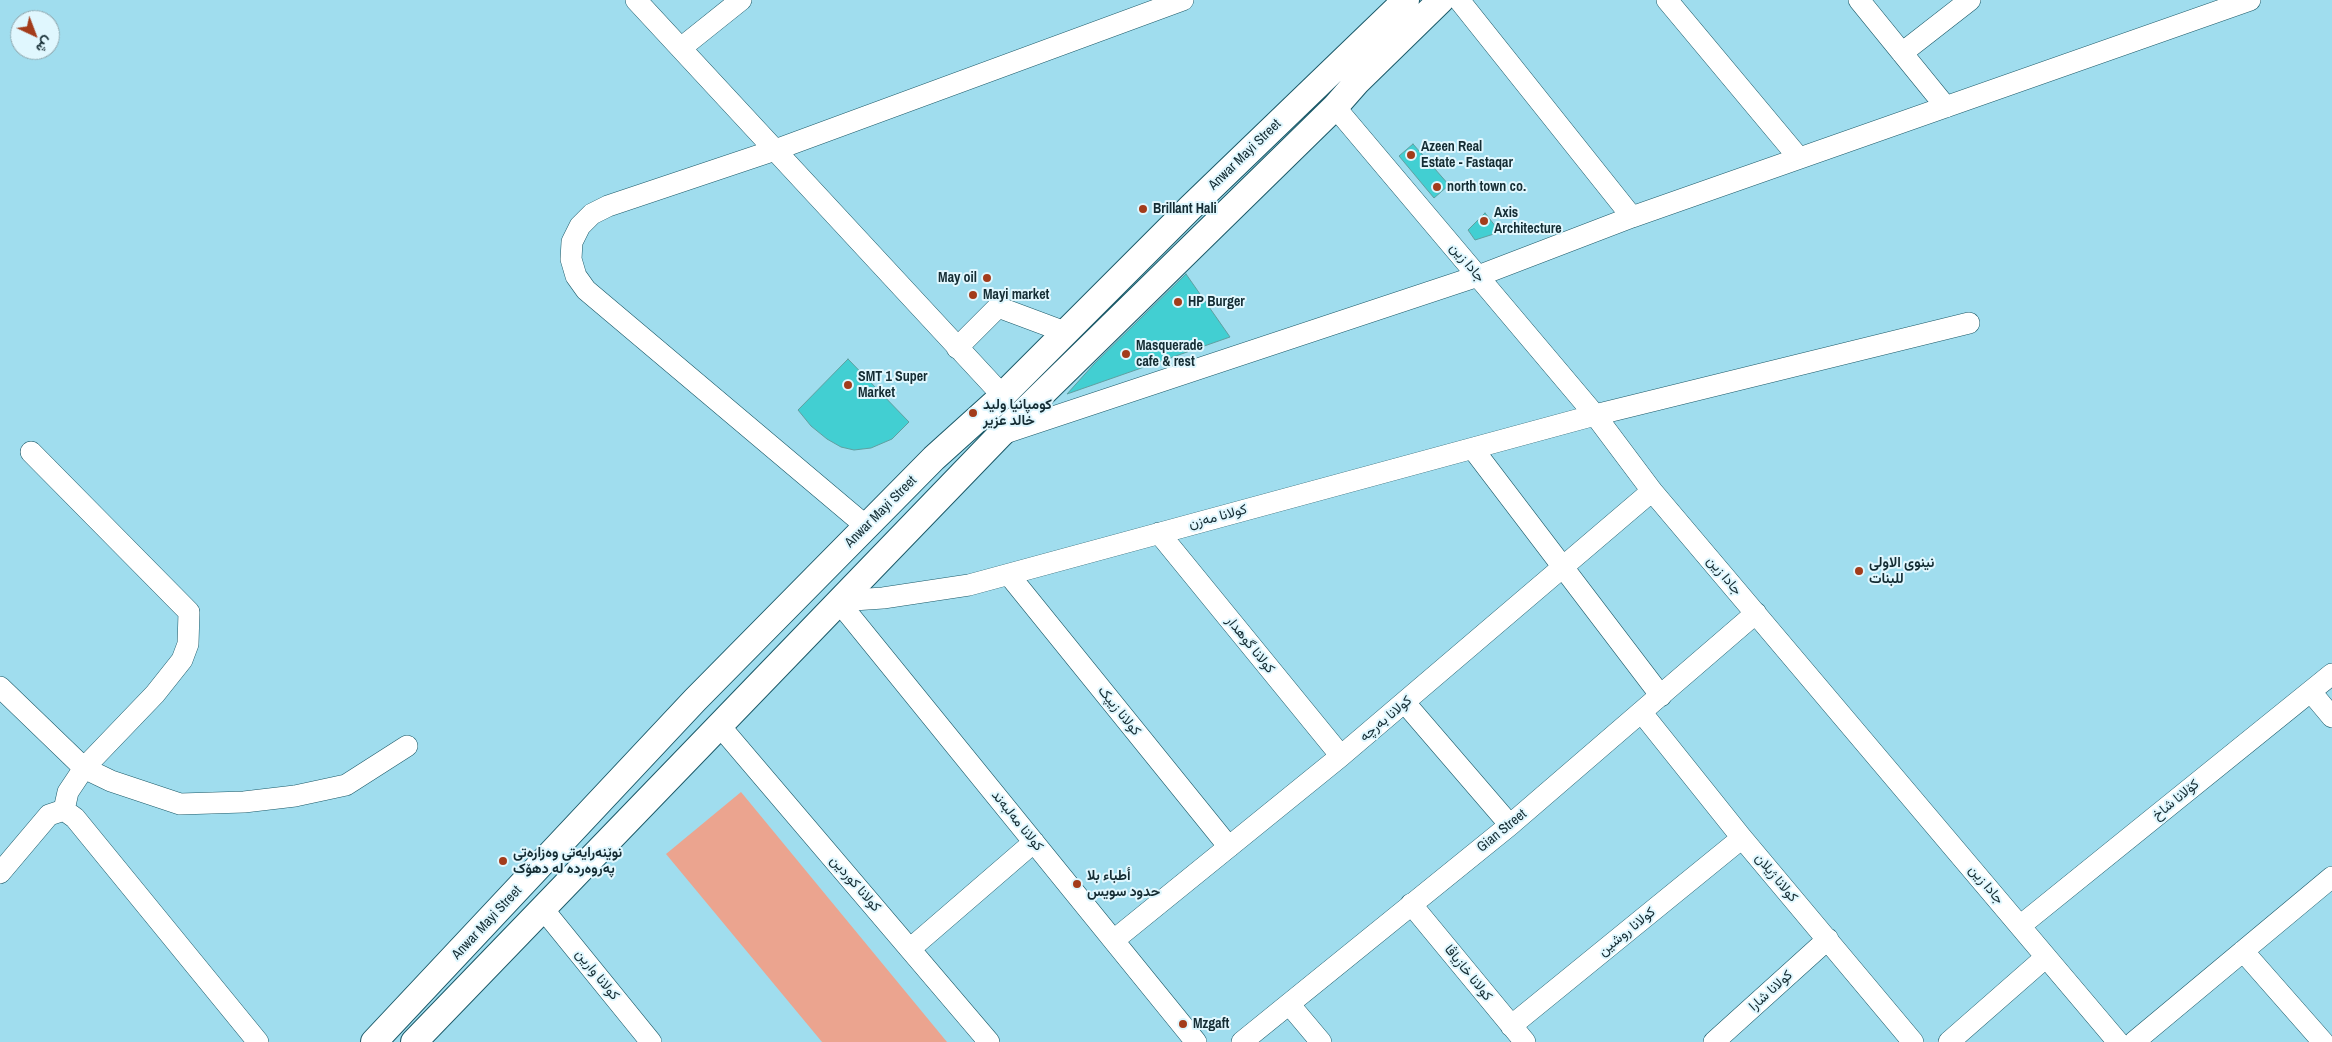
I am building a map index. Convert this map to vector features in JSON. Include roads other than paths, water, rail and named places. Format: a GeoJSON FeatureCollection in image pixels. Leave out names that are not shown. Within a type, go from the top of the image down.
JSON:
{"type":"FeatureCollection","features":[{"type":"Feature","properties":{"kind":"main road","name":"Anwar Mayi Street"},"geometry":{"type":"LineString","coordinates":[[374,1042],[695,700],[866,526],[934,458],[1002,395],[1190,208],[1406,0]]}},
{"type":"Feature","properties":{"kind":"main road","name":"Anwar Mayi Street"},"geometry":{"type":"LineString","coordinates":[[414,1042],[1000,435],[1335,107],[1357,82],[1441,0]]}},
{"type":"Feature","properties":{"kind":"main road"},"geometry":{"type":"LineString","coordinates":[[1190,208],[1211,228]]}},
{"type":"Feature","properties":{"kind":"street"},"geometry":{"type":"LineString","coordinates":[[636,0],[1002,395]]}},
{"type":"Feature","properties":{"kind":"street"},"geometry":{"type":"LineString","coordinates":[[682,48],[741,0]]}},
{"type":"Feature","properties":{"kind":"street"},"geometry":{"type":"LineString","coordinates":[[866,526],[597,301],[576,276],[571,259],[572,242],[580,226],[592,214],[608,206],[774,150],[1183,0]]}},
{"type":"Feature","properties":{"kind":"street"},"geometry":{"type":"LineString","coordinates":[[1459,0],[1632,217]]}},
{"type":"Feature","properties":{"kind":"street"},"geometry":{"type":"LineString","coordinates":[[1667,0],[1799,158]]}},
{"type":"Feature","properties":{"kind":"street"},"geometry":{"type":"LineString","coordinates":[[1859,0],[1946,106]]}},
{"type":"Feature","properties":{"kind":"street"},"geometry":{"type":"LineString","coordinates":[[1902,53],[1970,0]]}},
{"type":"Feature","properties":{"kind":"street"},"geometry":{"type":"LineString","coordinates":[[1000,435],[1478,276],[1632,217],[1946,106],[2223,4],[2250,0]]}},
{"type":"Feature","properties":{"kind":"street","name":"جادا زین"},"geometry":{"type":"LineString","coordinates":[[1335,107],[1595,415],[1652,490],[2118,1042]]}},
{"type":"Feature","properties":{"kind":"street"},"geometry":{"type":"LineString","coordinates":[[957,348],[998,307],[1065,332]]}},
{"type":"Feature","properties":{"kind":"street","name":"کولانا مەزن"},"geometry":{"type":"LineString","coordinates":[[838,601],[925,593],[1009,575],[1595,415],[1969,322]]}},
{"type":"Feature","properties":{"kind":"street"},"geometry":{"type":"LineString","coordinates":[[1474,449],[1661,696]]}},
{"type":"Feature","properties":{"kind":"street"},"geometry":{"type":"LineString","coordinates":[[31,452],[189,612],[188,644],[182,660],[155,694],[84,768],[68,792],[64,810]]}},
{"type":"Feature","properties":{"kind":"street","name":"کولانا بەرچە"},"geometry":{"type":"LineString","coordinates":[[1114,940],[1405,703],[1652,490]]}},
{"type":"Feature","properties":{"kind":"street","name":"کولانا گوهدار"},"geometry":{"type":"LineString","coordinates":[[1159,533],[1341,756]]}},
{"type":"Feature","properties":{"kind":"street","name":"کولانا زیپک"},"geometry":{"type":"LineString","coordinates":[[1009,575],[1229,847]]}},
{"type":"Feature","properties":{"kind":"street","name":"کولانا مەلبەند"},"geometry":{"type":"LineString","coordinates":[[838,601],[1196,1042]]}},
{"type":"Feature","properties":{"kind":"street","name":"Gian Street"},"geometry":{"type":"LineString","coordinates":[[1242,1042],[1510,825],[1756,613]]}},
{"type":"Feature","properties":{"kind":"street","name":"کۆلانا شاخ"},"geometry":{"type":"LineString","coordinates":[[2020,926],[2332,674]]}},
{"type":"Feature","properties":{"kind":"street"},"geometry":{"type":"LineString","coordinates":[[0,687],[84,768],[112,781],[180,804],[244,802],[295,796],[346,785],[407,746]]}},
{"type":"Feature","properties":{"kind":"street"},"geometry":{"type":"LineString","coordinates":[[2311,692],[2332,717]]}},
{"type":"Feature","properties":{"kind":"street"},"geometry":{"type":"LineString","coordinates":[[1405,703],[1510,825]]}},
{"type":"Feature","properties":{"kind":"street","name":"کولانا ژیلان"},"geometry":{"type":"LineString","coordinates":[[1642,713],[1742,838],[1913,1042]]}},
{"type":"Feature","properties":{"kind":"street","name":"کولانا کوردین"},"geometry":{"type":"LineString","coordinates":[[719,725],[990,1042]]}},
{"type":"Feature","properties":{"kind":"street"},"geometry":{"type":"LineString","coordinates":[[0,873],[48,815],[64,810]]}},
{"type":"Feature","properties":{"kind":"street"},"geometry":{"type":"LineString","coordinates":[[64,810],[75,818],[258,1042]]}},
{"type":"Feature","properties":{"kind":"street","name":"کولانا روشین"},"geometry":{"type":"LineString","coordinates":[[1518,1034],[1742,838]]}},
{"type":"Feature","properties":{"kind":"street"},"geometry":{"type":"LineString","coordinates":[[910,949],[1034,842]]}},
{"type":"Feature","properties":{"kind":"street"},"geometry":{"type":"LineString","coordinates":[[2134,1042],[2332,877]]}},
{"type":"Feature","properties":{"kind":"street","name":"کولانا خازیاڤا"},"geometry":{"type":"LineString","coordinates":[[1412,904],[1518,1034]]}},
{"type":"Feature","properties":{"kind":"street","name":"کولانا وارین"},"geometry":{"type":"LineString","coordinates":[[543,909],[651,1042]]}},
{"type":"Feature","properties":{"kind":"street","name":"کولانا شارا"},"geometry":{"type":"LineString","coordinates":[[1722,1040],[1828,939]]}},
{"type":"Feature","properties":{"kind":"street"},"geometry":{"type":"LineString","coordinates":[[2243,951],[2323,1042]]}},
{"type":"Feature","properties":{"kind":"street"},"geometry":{"type":"LineString","coordinates":[[1949,1042],[2046,957]]}},
{"type":"Feature","properties":{"kind":"street"},"geometry":{"type":"LineString","coordinates":[[1289,1004],[1321,1042]]}},
{"type":"Feature","properties":{"kind":"place","name":"Azeen Real Estate - Fastaqar"},"geometry":{"type":"Point","coordinates":[1411,155]}},
{"type":"Feature","properties":{"kind":"place","name":"north town co."},"geometry":{"type":"Point","coordinates":[1437,187]}},
{"type":"Feature","properties":{"kind":"place","name":"Brillant Hali"},"geometry":{"type":"Point","coordinates":[1143,209]}},
{"type":"Feature","properties":{"kind":"place","name":"Axis Architecture"},"geometry":{"type":"Point","coordinates":[1484,221]}},
{"type":"Feature","properties":{"kind":"place","name":"May oil"},"geometry":{"type":"Point","coordinates":[987,278]}},
{"type":"Feature","properties":{"kind":"place","name":"Mayi market"},"geometry":{"type":"Point","coordinates":[973,295]}},
{"type":"Feature","properties":{"kind":"place","name":"HP Burger"},"geometry":{"type":"Point","coordinates":[1178,302]}},
{"type":"Feature","properties":{"kind":"place","name":"Masquerade cafe & rest"},"geometry":{"type":"Point","coordinates":[1126,354]}},
{"type":"Feature","properties":{"kind":"place","name":"SMT 1 Super Market"},"geometry":{"type":"Point","coordinates":[848,385]}},
{"type":"Feature","properties":{"kind":"place","name":"كومپانيا وليد خالد عزير"},"geometry":{"type":"Point","coordinates":[973,413]}},
{"type":"Feature","properties":{"kind":"place","name":"نينوى الاولى للبنات"},"geometry":{"type":"Point","coordinates":[1859,571]}},
{"type":"Feature","properties":{"kind":"place","name":"نوێنەرایەتی وەزارەتی پەروەردە لە دهۆک"},"geometry":{"type":"Point","coordinates":[503,861]}},
{"type":"Feature","properties":{"kind":"place","name":"أطباء بلا حدود سويس"},"geometry":{"type":"Point","coordinates":[1077,884]}},
{"type":"Feature","properties":{"kind":"place","name":"Mzgaft"},"geometry":{"type":"Point","coordinates":[1183,1024]}}]}
